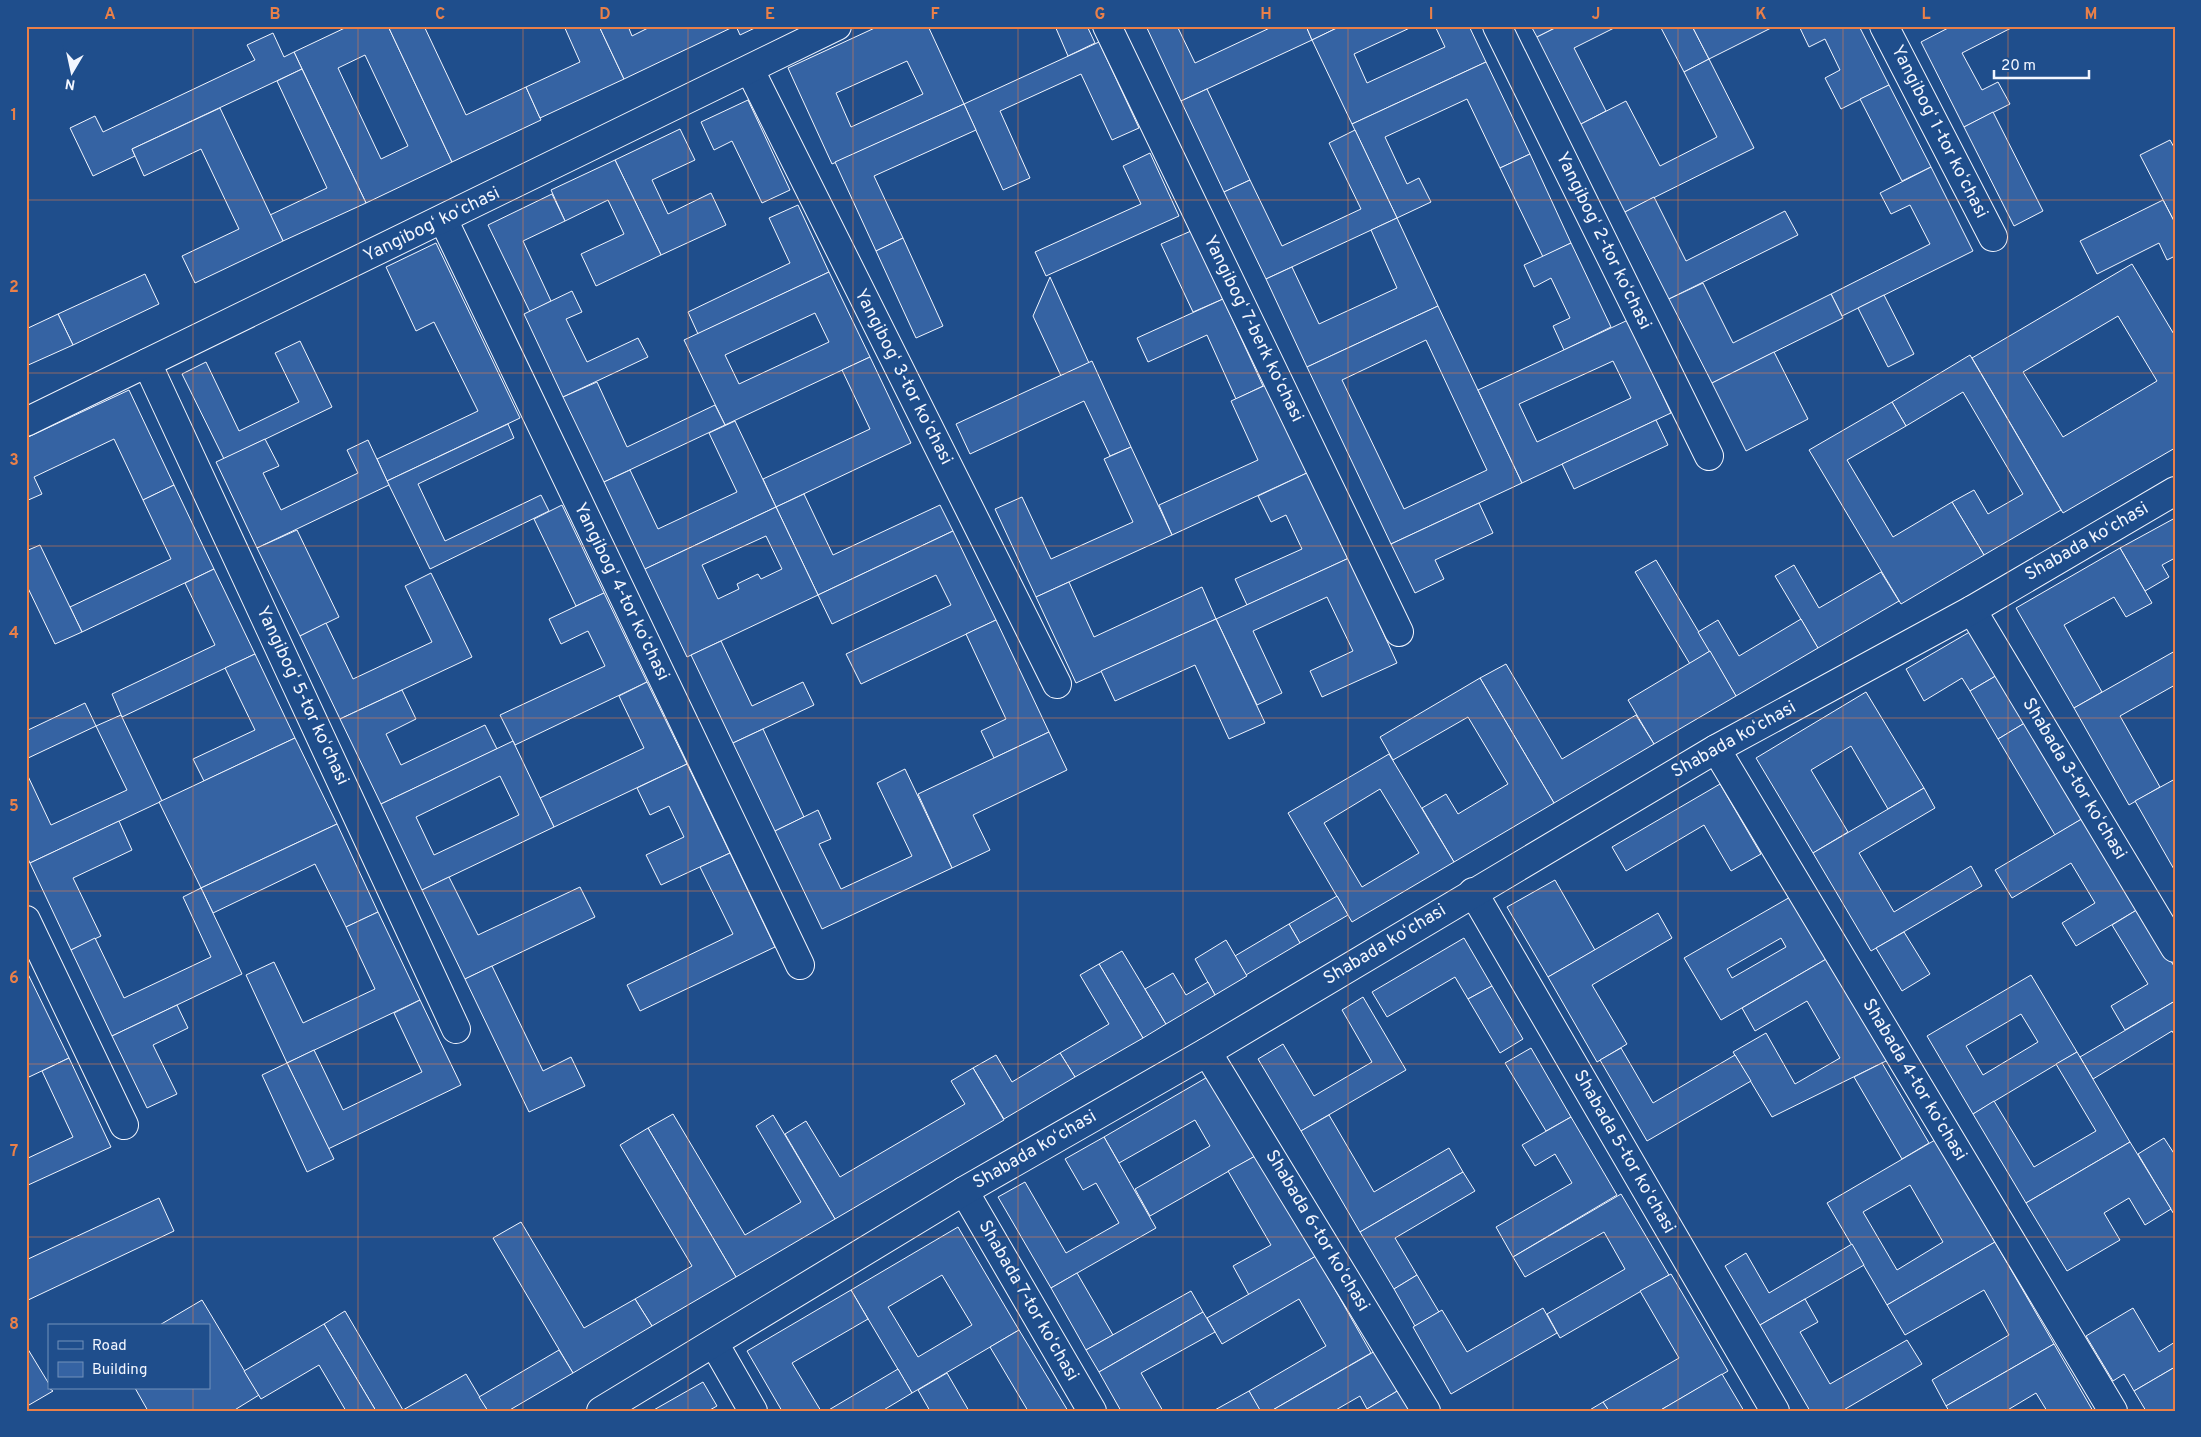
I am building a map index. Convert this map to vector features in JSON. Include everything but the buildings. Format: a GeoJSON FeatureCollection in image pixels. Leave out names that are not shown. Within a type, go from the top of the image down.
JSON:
{"type":"FeatureCollection","features":[{"type":"Feature","properties":{"kind":"street","name":"Yangibogʻ koʻchasi"},"geometry":{"type":"LineString","coordinates":[[26,422],[750,70],[836,26]]}},
{"type":"Feature","properties":{"kind":"street","name":"Yangibogʻ 7-berk koʻchasi"},"geometry":{"type":"LineString","coordinates":[[1107,26],[1399,632]]}},
{"type":"Feature","properties":{"kind":"street","name":"Yangibogʻ 2-tor koʻchasi"},"geometry":{"type":"LineString","coordinates":[[1497,26],[1709,456]]}},
{"type":"Feature","properties":{"kind":"street","name":"Yangibogʻ 1-tor koʻchasi"},"geometry":{"type":"LineString","coordinates":[[1884,26],[1993,237]]}},
{"type":"Feature","properties":{"kind":"street","name":"Yangibogʻ 3-tor koʻchasi"},"geometry":{"type":"LineString","coordinates":[[750,70],[1057,684]]}},
{"type":"Feature","properties":{"kind":"street","name":"Yangibogʻ 4-tor koʻchasi"},"geometry":{"type":"LineString","coordinates":[[443,219],[800,964]]}},
{"type":"Feature","properties":{"kind":"street","name":"Yangibogʻ 5-tor koʻchasi"},"geometry":{"type":"LineString","coordinates":[[147,363],[456,1029]]}},
{"type":"Feature","properties":{"kind":"street","name":"Shabada koʻchasi"},"geometry":{"type":"LineString","coordinates":[[601,1411],[964,1191],[1207,1052],[1716,749],[1972,610],[2175,491]]}},
{"type":"Feature","properties":{"kind":"street","name":"Shabada 3-tor koʻchasi"},"geometry":{"type":"LineString","coordinates":[[1972,610],[2175,948]]}},
{"type":"Feature","properties":{"kind":"street","name":"Shabada 4-tor koʻchasi"},"geometry":{"type":"LineString","coordinates":[[1716,749],[2113,1411]]}},
{"type":"Feature","properties":{"kind":"street","name":"Shabada 5-tor koʻchasi"},"geometry":{"type":"LineString","coordinates":[[1473,892],[1775,1411]]}},
{"type":"Feature","properties":{"kind":"street"},"geometry":{"type":"LineString","coordinates":[[26,920],[124,1125]]}},
{"type":"Feature","properties":{"kind":"street","name":"Shabada 6-tor koʻchasi"},"geometry":{"type":"LineString","coordinates":[[1207,1052],[1426,1411]]}},
{"type":"Feature","properties":{"kind":"street","name":"Shabada 7-tor koʻchasi"},"geometry":{"type":"LineString","coordinates":[[964,1191],[1092,1411]]}},
{"type":"Feature","properties":{"kind":"street"},"geometry":{"type":"LineString","coordinates":[[714,1343],[753,1411]]}}]}
